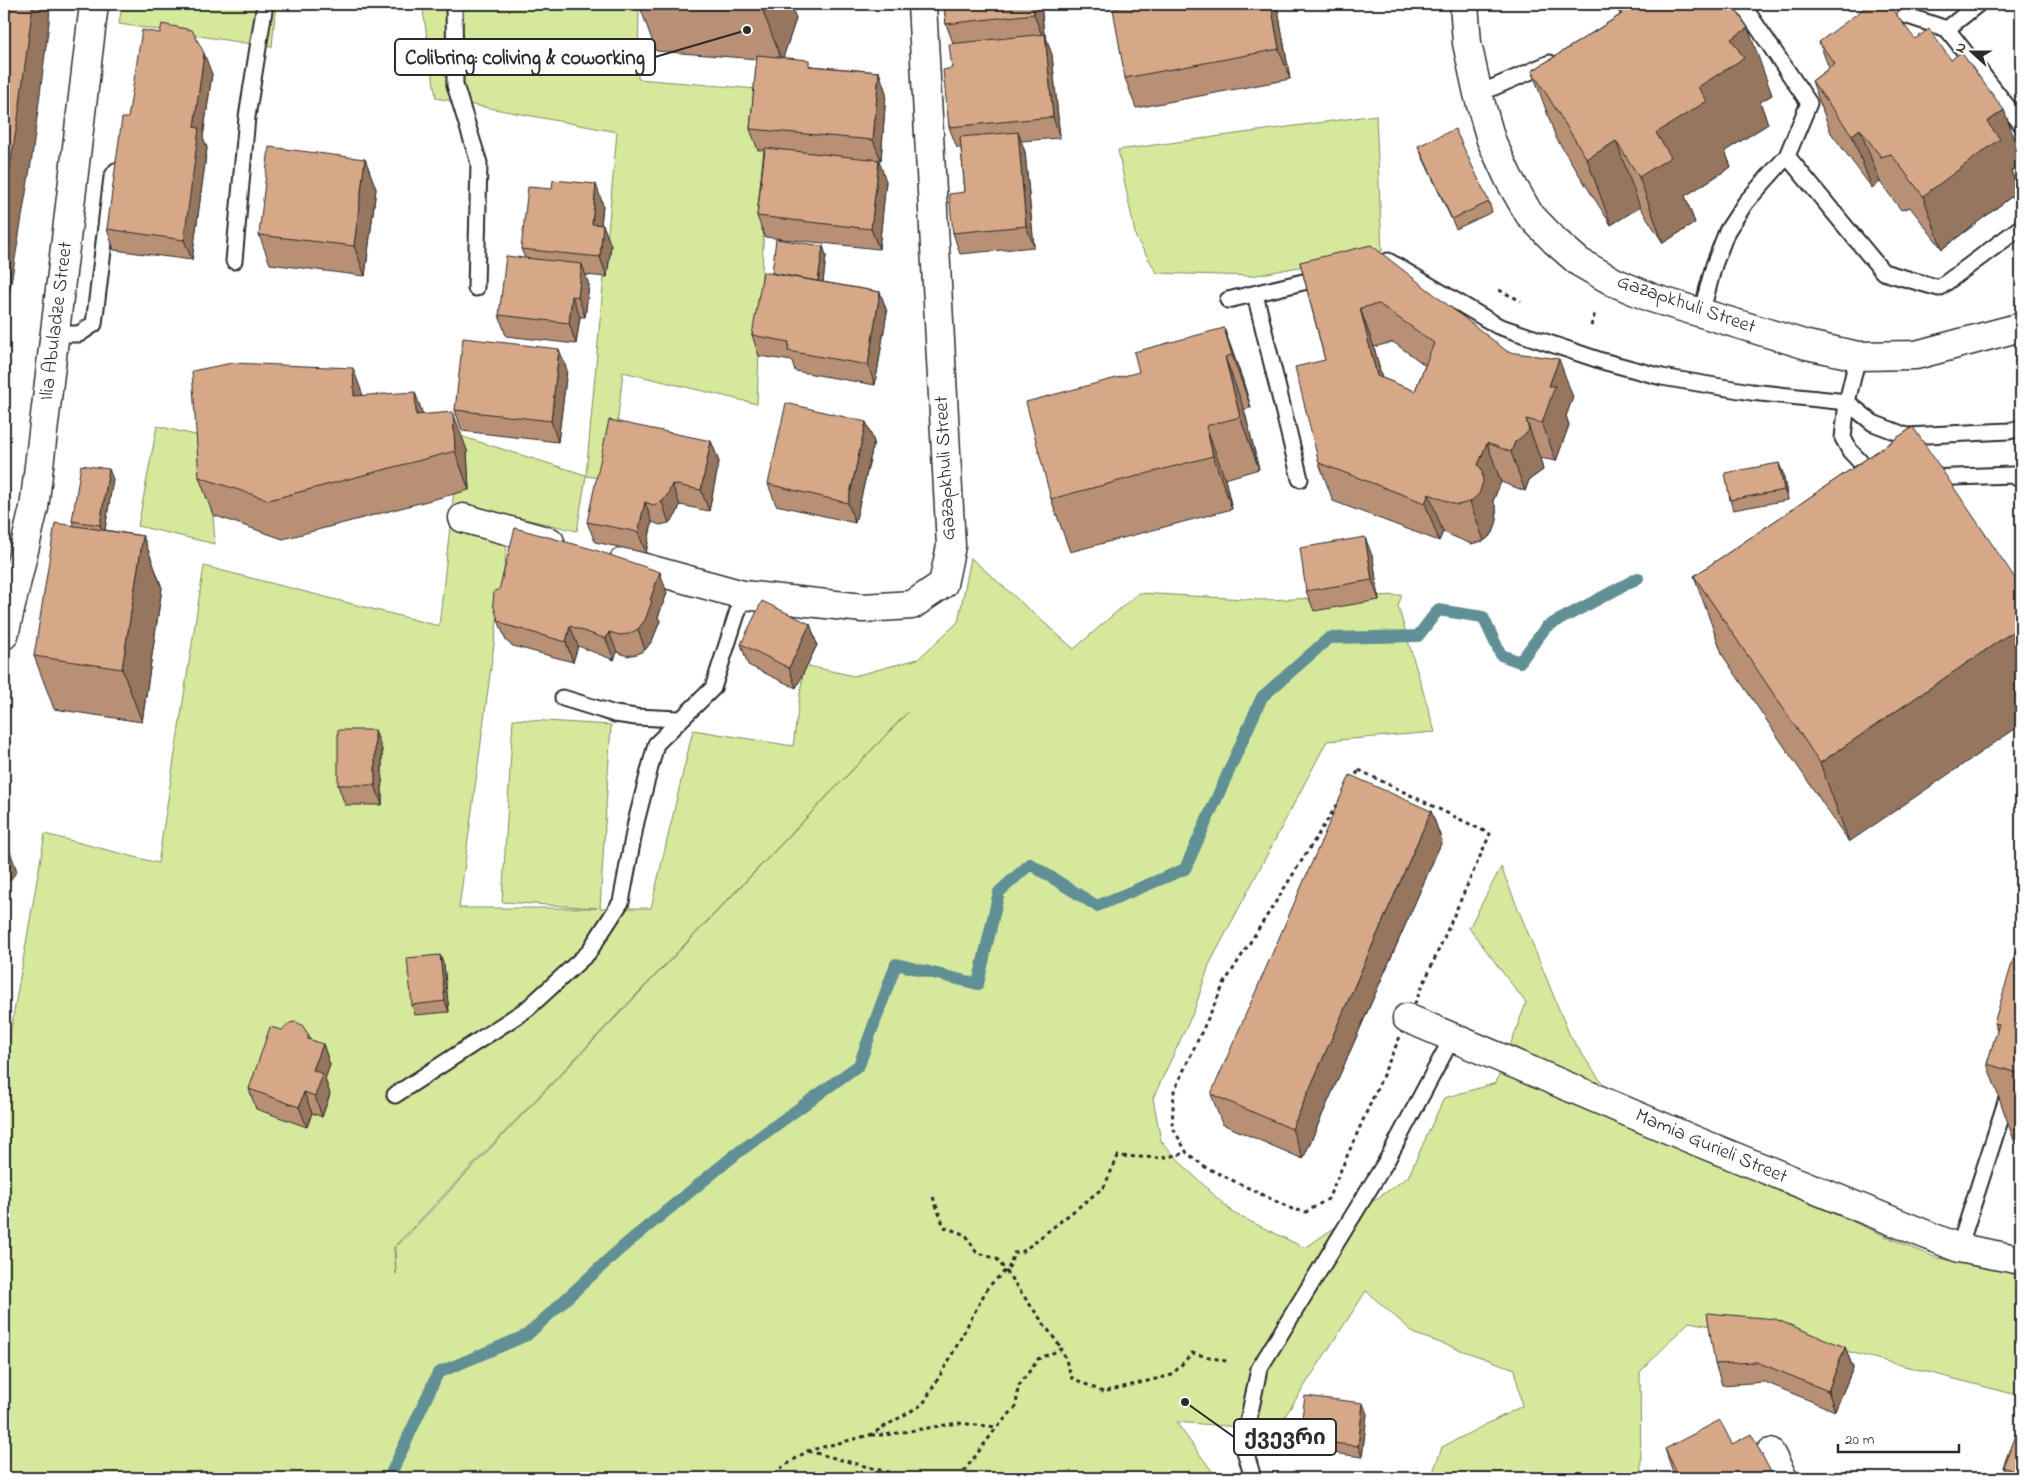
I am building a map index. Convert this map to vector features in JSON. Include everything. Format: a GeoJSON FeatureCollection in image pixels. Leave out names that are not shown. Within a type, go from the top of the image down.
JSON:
{"type":"FeatureCollection","features":[{"type":"Feature","properties":{"kind":"street","name":"Ilia Abuladze Street"},"geometry":{"type":"LineString","coordinates":[[4,635],[34,508],[94,4]]}},
{"type":"Feature","properties":{"kind":"street","name":"Gazapkhuli Street"},"geometry":{"type":"LineString","coordinates":[[603,557],[743,595],[863,608],[912,606],[943,584],[951,546],[922,4]]}},
{"type":"Feature","properties":{"kind":"street","name":"Gazapkhuli Street"},"geometry":{"type":"LineString","coordinates":[[1464,4],[1467,43],[1478,94],[1491,140],[1509,179],[1529,214],[1579,262],[1614,282],[1652,298],[1807,345],[1858,356],[1916,355],[2021,327]]}},
{"type":"Feature","properties":{"kind":"street"},"geometry":{"type":"LineString","coordinates":[[463,518],[575,549]]}},
{"type":"Feature","properties":{"kind":"street","name":"Mamia Gurieli Street"},"geometry":{"type":"LineString","coordinates":[[1407,1018],[1696,1141],[1959,1248],[2021,1260]]}},
{"type":"Feature","properties":{"kind":"street"},"geometry":{"type":"LineString","coordinates":[[1770,1453],[1783,1478]]}},
{"type":"Feature","properties":{"kind":"lane"},"geometry":{"type":"LineString","coordinates":[[234,261],[247,117],[265,4]]}},
{"type":"Feature","properties":{"kind":"lane"},"geometry":{"type":"LineString","coordinates":[[454,4],[455,85],[479,163],[476,288]]}},
{"type":"Feature","properties":{"kind":"lane"},"geometry":{"type":"LineString","coordinates":[[1700,314],[1714,265],[1727,231],[1746,202],[1787,156],[1813,98],[1742,4]]}},
{"type":"Feature","properties":{"kind":"lane"},"geometry":{"type":"LineString","coordinates":[[1947,29],[1978,4]]}},
{"type":"Feature","properties":{"kind":"lane"},"geometry":{"type":"LineString","coordinates":[[1891,27],[1903,10],[1947,29],[2021,124]]}},
{"type":"Feature","properties":{"kind":"lane"},"geometry":{"type":"LineString","coordinates":[[1478,94],[1562,58]]}},
{"type":"Feature","properties":{"kind":"lane"},"geometry":{"type":"LineString","coordinates":[[1787,156],[1883,272],[1938,288],[2021,227]]}},
{"type":"Feature","properties":{"kind":"lane"},"geometry":{"type":"LineString","coordinates":[[55,334],[79,334],[94,324],[112,177],[116,171],[146,173]]}},
{"type":"Feature","properties":{"kind":"lane"},"geometry":{"type":"LineString","coordinates":[[1378,263],[1388,261],[1498,326],[1602,361],[1662,377],[1741,390],[1846,402],[1873,424],[1908,436],[2009,431],[2021,428]]}},
{"type":"Feature","properties":{"kind":"lane"},"geometry":{"type":"LineString","coordinates":[[1228,300],[1340,273]]}},
{"type":"Feature","properties":{"kind":"lane"},"geometry":{"type":"LineString","coordinates":[[1256,294],[1300,479]]}},
{"type":"Feature","properties":{"kind":"lane"},"geometry":{"type":"LineString","coordinates":[[1858,356],[1846,402],[1843,438],[1850,451],[1865,467],[1890,474]]}},
{"type":"Feature","properties":{"kind":"lane"},"geometry":{"type":"LineString","coordinates":[[1917,478],[2012,475],[2021,480]]}},
{"type":"Feature","properties":{"kind":"lane"},"geometry":{"type":"LineString","coordinates":[[395,1095],[528,1009],[588,953],[621,902],[636,822],[656,744],[712,688],[743,595]]}},
{"type":"Feature","properties":{"kind":"lane"},"geometry":{"type":"LineString","coordinates":[[563,698],[615,714],[679,719]]}},
{"type":"Feature","properties":{"kind":"lane"},"geometry":{"type":"LineString","coordinates":[[1253,1478],[1245,1451],[1246,1432],[1259,1369],[1387,1160],[1452,1038]]}},
{"type":"Feature","properties":{"kind":"lane"},"geometry":{"type":"LineString","coordinates":[[1959,1248],[2021,1055]]}},
{"type":"Feature","properties":{"kind":"path"},"geometry":{"type":"LineString","coordinates":[[1496,288],[1522,301]]}},
{"type":"Feature","properties":{"kind":"path"},"geometry":{"type":"LineString","coordinates":[[1582,324],[1590,327],[1597,307]]}},
{"type":"Feature","properties":{"kind":"path"},"geometry":{"type":"LineString","coordinates":[[1359,770],[1490,834],[1328,1199],[1306,1212],[1292,1209],[1205,1166],[1187,1153],[1172,1126],[1174,1091],[1196,1042],[1225,982],[1359,770]]}},
{"type":"Feature","properties":{"kind":"path"},"geometry":{"type":"LineString","coordinates":[[870,1435],[923,1404],[988,1287],[1009,1267],[1014,1253],[1022,1252],[1104,1187],[1118,1156],[1162,1158],[1187,1153]]}},
{"type":"Feature","properties":{"kind":"path"},"geometry":{"type":"LineString","coordinates":[[933,1197],[944,1227],[966,1235],[976,1252],[998,1259],[1062,1349],[1072,1378],[1103,1392],[1172,1375],[1192,1353],[1259,1369]]}},
{"type":"Feature","properties":{"kind":"path"},"geometry":{"type":"LineString","coordinates":[[959,1478],[997,1427],[1016,1407],[1018,1387],[1038,1359],[1062,1349]]}},
{"type":"Feature","properties":{"kind":"path"},"geometry":{"type":"LineString","coordinates":[[767,1478],[807,1451],[870,1435],[885,1435],[958,1423],[997,1427]]}},
{"type":"Feature","properties":{"kind":"path"},"geometry":{"type":"LineString","coordinates":[[807,1451],[892,1473],[904,1478]]}},
{"type":"Feature","properties":{"kind":"green space"},"geometry":{"type":"Polygon","coordinates":[[[122,4],[276,4],[272,47],[119,24],[122,4]]]}},
{"type":"Feature","properties":{"kind":"green space"},"geometry":{"type":"Polygon","coordinates":[[[422,4],[639,4],[638,79],[769,90],[757,404],[623,372],[611,480],[586,476],[577,531],[511,516],[459,908],[597,908],[502,902],[513,719],[611,725],[600,908],[651,908],[693,730],[793,746],[804,665],[854,676],[918,659],[958,622],[971,558],[1074,649],[1138,593],[1263,600],[1402,595],[1398,606],[1435,732],[1327,741],[1209,965],[1194,1011],[1153,1098],[1161,1141],[1233,1213],[1305,1248],[1408,1177],[1444,1098],[1496,1083],[1526,1003],[1469,928],[1501,867],[1570,1036],[1600,1080],[1639,1129],[1934,1257],[2021,1274],[2021,1396],[1838,1349],[1689,1322],[1640,1372],[1641,1478],[1431,1478],[1442,1447],[1522,1406],[1515,1369],[1415,1334],[1366,1291],[1276,1430],[1176,1422],[1217,1478],[4,1478],[4,1057],[7,1052],[45,834],[158,863],[204,566],[439,626],[460,436],[586,475],[617,132],[436,98],[422,4]],[[908,712],[394,1247],[396,1274],[395,1248],[908,712]]]}},
{"type":"Feature","properties":{"kind":"green space"},"geometry":{"type":"Polygon","coordinates":[[[1376,115],[1382,251],[1252,276],[1157,273],[1136,238],[1118,150],[1376,115]]]}},
{"type":"Feature","properties":{"kind":"green space"},"geometry":{"type":"Polygon","coordinates":[[[157,426],[208,438],[215,544],[138,526],[157,426]]]}},
{"type":"Feature","properties":{"kind":"building"},"geometry":{"type":"Polygon","coordinates":[[[4,4],[33,4],[18,118],[4,204],[4,4]]]}},
{"type":"Feature","properties":{"kind":"building"},"geometry":{"type":"Polygon","coordinates":[[[702,4],[764,4],[762,9],[702,4]]]}},
{"type":"Feature","properties":{"kind":"building"},"geometry":{"type":"Polygon","coordinates":[[[944,4],[1033,4],[1034,14],[946,24],[944,4]]]}},
{"type":"Feature","properties":{"kind":"building"},"geometry":{"type":"Polygon","coordinates":[[[1139,4],[1271,4],[1279,49],[1125,78],[1113,9],[1139,4]]]}},
{"type":"Feature","properties":{"kind":"building"},"geometry":{"type":"Polygon","coordinates":[[[1616,4],[1732,4],[1748,28],[1731,39],[1744,58],[1698,87],[1707,101],[1656,133],[1671,157],[1639,177],[1616,141],[1587,159],[1532,71],[1622,14],[1616,4]]]}},
{"type":"Feature","properties":{"kind":"building"},"geometry":{"type":"Polygon","coordinates":[[[1870,4],[1888,4],[1915,39],[1929,29],[1951,60],[1961,52],[2004,110],[1987,122],[2000,139],[1923,196],[1891,154],[1881,157],[1860,129],[1852,135],[1812,81],[1835,64],[1819,42],[1870,4]]]}},
{"type":"Feature","properties":{"kind":"building"},"geometry":{"type":"Polygon","coordinates":[[[162,24],[192,30],[204,53],[194,127],[199,128],[184,240],[107,229],[122,118],[128,118],[142,30],[160,33],[162,24]]]}},
{"type":"Feature","properties":{"kind":"building"},"geometry":{"type":"Polygon","coordinates":[[[1045,34],[1053,117],[949,127],[943,70],[952,68],[949,44],[1045,34]]]}},
{"type":"Feature","properties":{"kind":"building"},"geometry":{"type":"Polygon","coordinates":[[[757,55],[809,60],[809,66],[879,72],[873,140],[750,129],[757,55]]]}},
{"type":"Feature","properties":{"kind":"building"},"geometry":{"type":"Polygon","coordinates":[[[1455,129],[1489,202],[1452,219],[1418,146],[1455,129]]]}},
{"type":"Feature","properties":{"kind":"building"},"geometry":{"type":"Polygon","coordinates":[[[1018,132],[1026,226],[953,233],[949,194],[965,192],[960,137],[1018,132]]]}},
{"type":"Feature","properties":{"kind":"building"},"geometry":{"type":"Polygon","coordinates":[[[269,147],[365,159],[354,246],[259,235],[269,147]]]}},
{"type":"Feature","properties":{"kind":"building"},"geometry":{"type":"Polygon","coordinates":[[[765,148],[879,160],[871,229],[757,216],[765,148]]]}},
{"type":"Feature","properties":{"kind":"building"},"geometry":{"type":"Polygon","coordinates":[[[553,180],[596,184],[592,224],[603,225],[600,257],[521,249],[528,187],[552,189],[553,180]]]}},
{"type":"Feature","properties":{"kind":"building"},"geometry":{"type":"Polygon","coordinates":[[[776,239],[823,246],[818,281],[772,273],[776,239]]]}},
{"type":"Feature","properties":{"kind":"building"},"geometry":{"type":"Polygon","coordinates":[[[1371,245],[1508,352],[1559,359],[1549,386],[1555,386],[1542,423],[1526,419],[1529,431],[1515,442],[1511,452],[1487,443],[1478,465],[1482,470],[1483,482],[1479,494],[1470,502],[1457,505],[1429,494],[1425,503],[1319,463],[1295,367],[1325,360],[1300,262],[1371,245]],[[1379,304],[1360,308],[1377,376],[1415,391],[1434,343],[1379,304]]]}},
{"type":"Feature","properties":{"kind":"building"},"geometry":{"type":"Polygon","coordinates":[[[506,256],[582,264],[578,297],[572,296],[569,323],[499,315],[506,256]]]}},
{"type":"Feature","properties":{"kind":"building"},"geometry":{"type":"Polygon","coordinates":[[[763,272],[880,292],[868,365],[788,351],[789,342],[752,335],[763,272]]]}},
{"type":"Feature","properties":{"kind":"building"},"geometry":{"type":"Polygon","coordinates":[[[2021,288],[2021,302],[2017,291],[2021,288]]]}},
{"type":"Feature","properties":{"kind":"building"},"geometry":{"type":"Polygon","coordinates":[[[1224,328],[1232,355],[1225,357],[1240,417],[1206,426],[1213,456],[1051,499],[1026,402],[1139,372],[1134,352],[1224,328]]]}},
{"type":"Feature","properties":{"kind":"building"},"geometry":{"type":"Polygon","coordinates":[[[463,338],[559,349],[551,421],[455,410],[463,338]]]}},
{"type":"Feature","properties":{"kind":"building"},"geometry":{"type":"Polygon","coordinates":[[[232,363],[353,368],[354,396],[415,392],[416,415],[453,412],[455,451],[269,500],[199,477],[192,371],[232,363]]]}},
{"type":"Feature","properties":{"kind":"building"},"geometry":{"type":"Polygon","coordinates":[[[786,403],[866,422],[848,503],[768,484],[786,403]]]}},
{"type":"Feature","properties":{"kind":"building"},"geometry":{"type":"Polygon","coordinates":[[[609,420],[711,441],[701,490],[672,484],[662,502],[653,505],[645,502],[638,532],[587,522],[609,420]]]}},
{"type":"Feature","properties":{"kind":"building"},"geometry":{"type":"Polygon","coordinates":[[[1913,427],[2021,587],[2021,626],[1820,763],[1694,576],[1913,427]]]}},
{"type":"Feature","properties":{"kind":"building"},"geometry":{"type":"Polygon","coordinates":[[[1779,463],[1784,490],[1730,500],[1725,473],[1779,463]]]}},
{"type":"Feature","properties":{"kind":"building"},"geometry":{"type":"Polygon","coordinates":[[[81,465],[109,469],[100,525],[72,521],[81,465]]]}},
{"type":"Feature","properties":{"kind":"building"},"geometry":{"type":"Polygon","coordinates":[[[55,523],[143,536],[122,669],[34,656],[55,523]]]}},
{"type":"Feature","properties":{"kind":"building"},"geometry":{"type":"Polygon","coordinates":[[[515,528],[592,549],[660,572],[645,620],[638,629],[629,634],[620,635],[609,632],[606,639],[570,626],[566,642],[506,625],[498,620],[493,604],[494,591],[499,590],[515,528]]]}},
{"type":"Feature","properties":{"kind":"building"},"geometry":{"type":"Polygon","coordinates":[[[1365,537],[1372,580],[1306,591],[1300,548],[1365,537]]]}},
{"type":"Feature","properties":{"kind":"building"},"geometry":{"type":"Polygon","coordinates":[[[762,601],[810,624],[789,668],[741,644],[762,601]]]}},
{"type":"Feature","properties":{"kind":"building"},"geometry":{"type":"Polygon","coordinates":[[[338,730],[375,730],[375,785],[338,785],[338,730]]]}},
{"type":"Feature","properties":{"kind":"building"},"geometry":{"type":"Polygon","coordinates":[[[1350,775],[1431,811],[1292,1129],[1211,1094],[1350,775]]]}},
{"type":"Feature","properties":{"kind":"building"},"geometry":{"type":"Polygon","coordinates":[[[2017,947],[2021,948],[2021,1074],[1987,1064],[1999,1024],[1994,1023],[2017,947]]]}},
{"type":"Feature","properties":{"kind":"building"},"geometry":{"type":"Polygon","coordinates":[[[440,955],[445,1001],[412,1005],[407,958],[440,955]]]}},
{"type":"Feature","properties":{"kind":"building"},"geometry":{"type":"Polygon","coordinates":[[[296,1022],[302,1025],[308,1034],[308,1039],[323,1044],[313,1070],[323,1074],[315,1096],[304,1092],[299,1107],[249,1089],[270,1027],[282,1030],[290,1023],[296,1022]]]}},
{"type":"Feature","properties":{"kind":"building"},"geometry":{"type":"Polygon","coordinates":[[[1707,1313],[1775,1319],[1845,1347],[1828,1391],[1757,1362],[1715,1364],[1707,1313]]]}},
{"type":"Feature","properties":{"kind":"building"},"geometry":{"type":"Polygon","coordinates":[[[1305,1396],[1363,1403],[1358,1446],[1299,1439],[1305,1396]]]}},
{"type":"Feature","properties":{"kind":"building"},"geometry":{"type":"Polygon","coordinates":[[[1720,1420],[1732,1444],[1751,1434],[1774,1478],[1680,1478],[1665,1449],[1720,1420]]]}},
{"type":"Feature","properties":{"kind":"building"},"geometry":{"type":"Polygon","coordinates":[[[2021,1420],[2021,1474],[2003,1467],[2021,1420]]]}},
{"type":"Feature","properties":{"kind":"waterway"},"geometry":{"type":"LineString","coordinates":[[389,1478],[438,1373],[527,1335],[620,1249],[736,1154],[859,1065],[896,964],[978,984],[999,892],[1030,864],[1097,906],[1185,869],[1262,697],[1329,638],[1418,636],[1438,610],[1483,617],[1501,655],[1520,662],[1546,627],[1638,578]]}},
{"type":"Feature","properties":{"kind":"place","name":"Colibring: coliving & coworking"},"geometry":{"type":"Point","coordinates":[747,30]}},
{"type":"Feature","properties":{"kind":"place","name":"ქვევრი"},"geometry":{"type":"Point","coordinates":[1185,1402]}}]}
